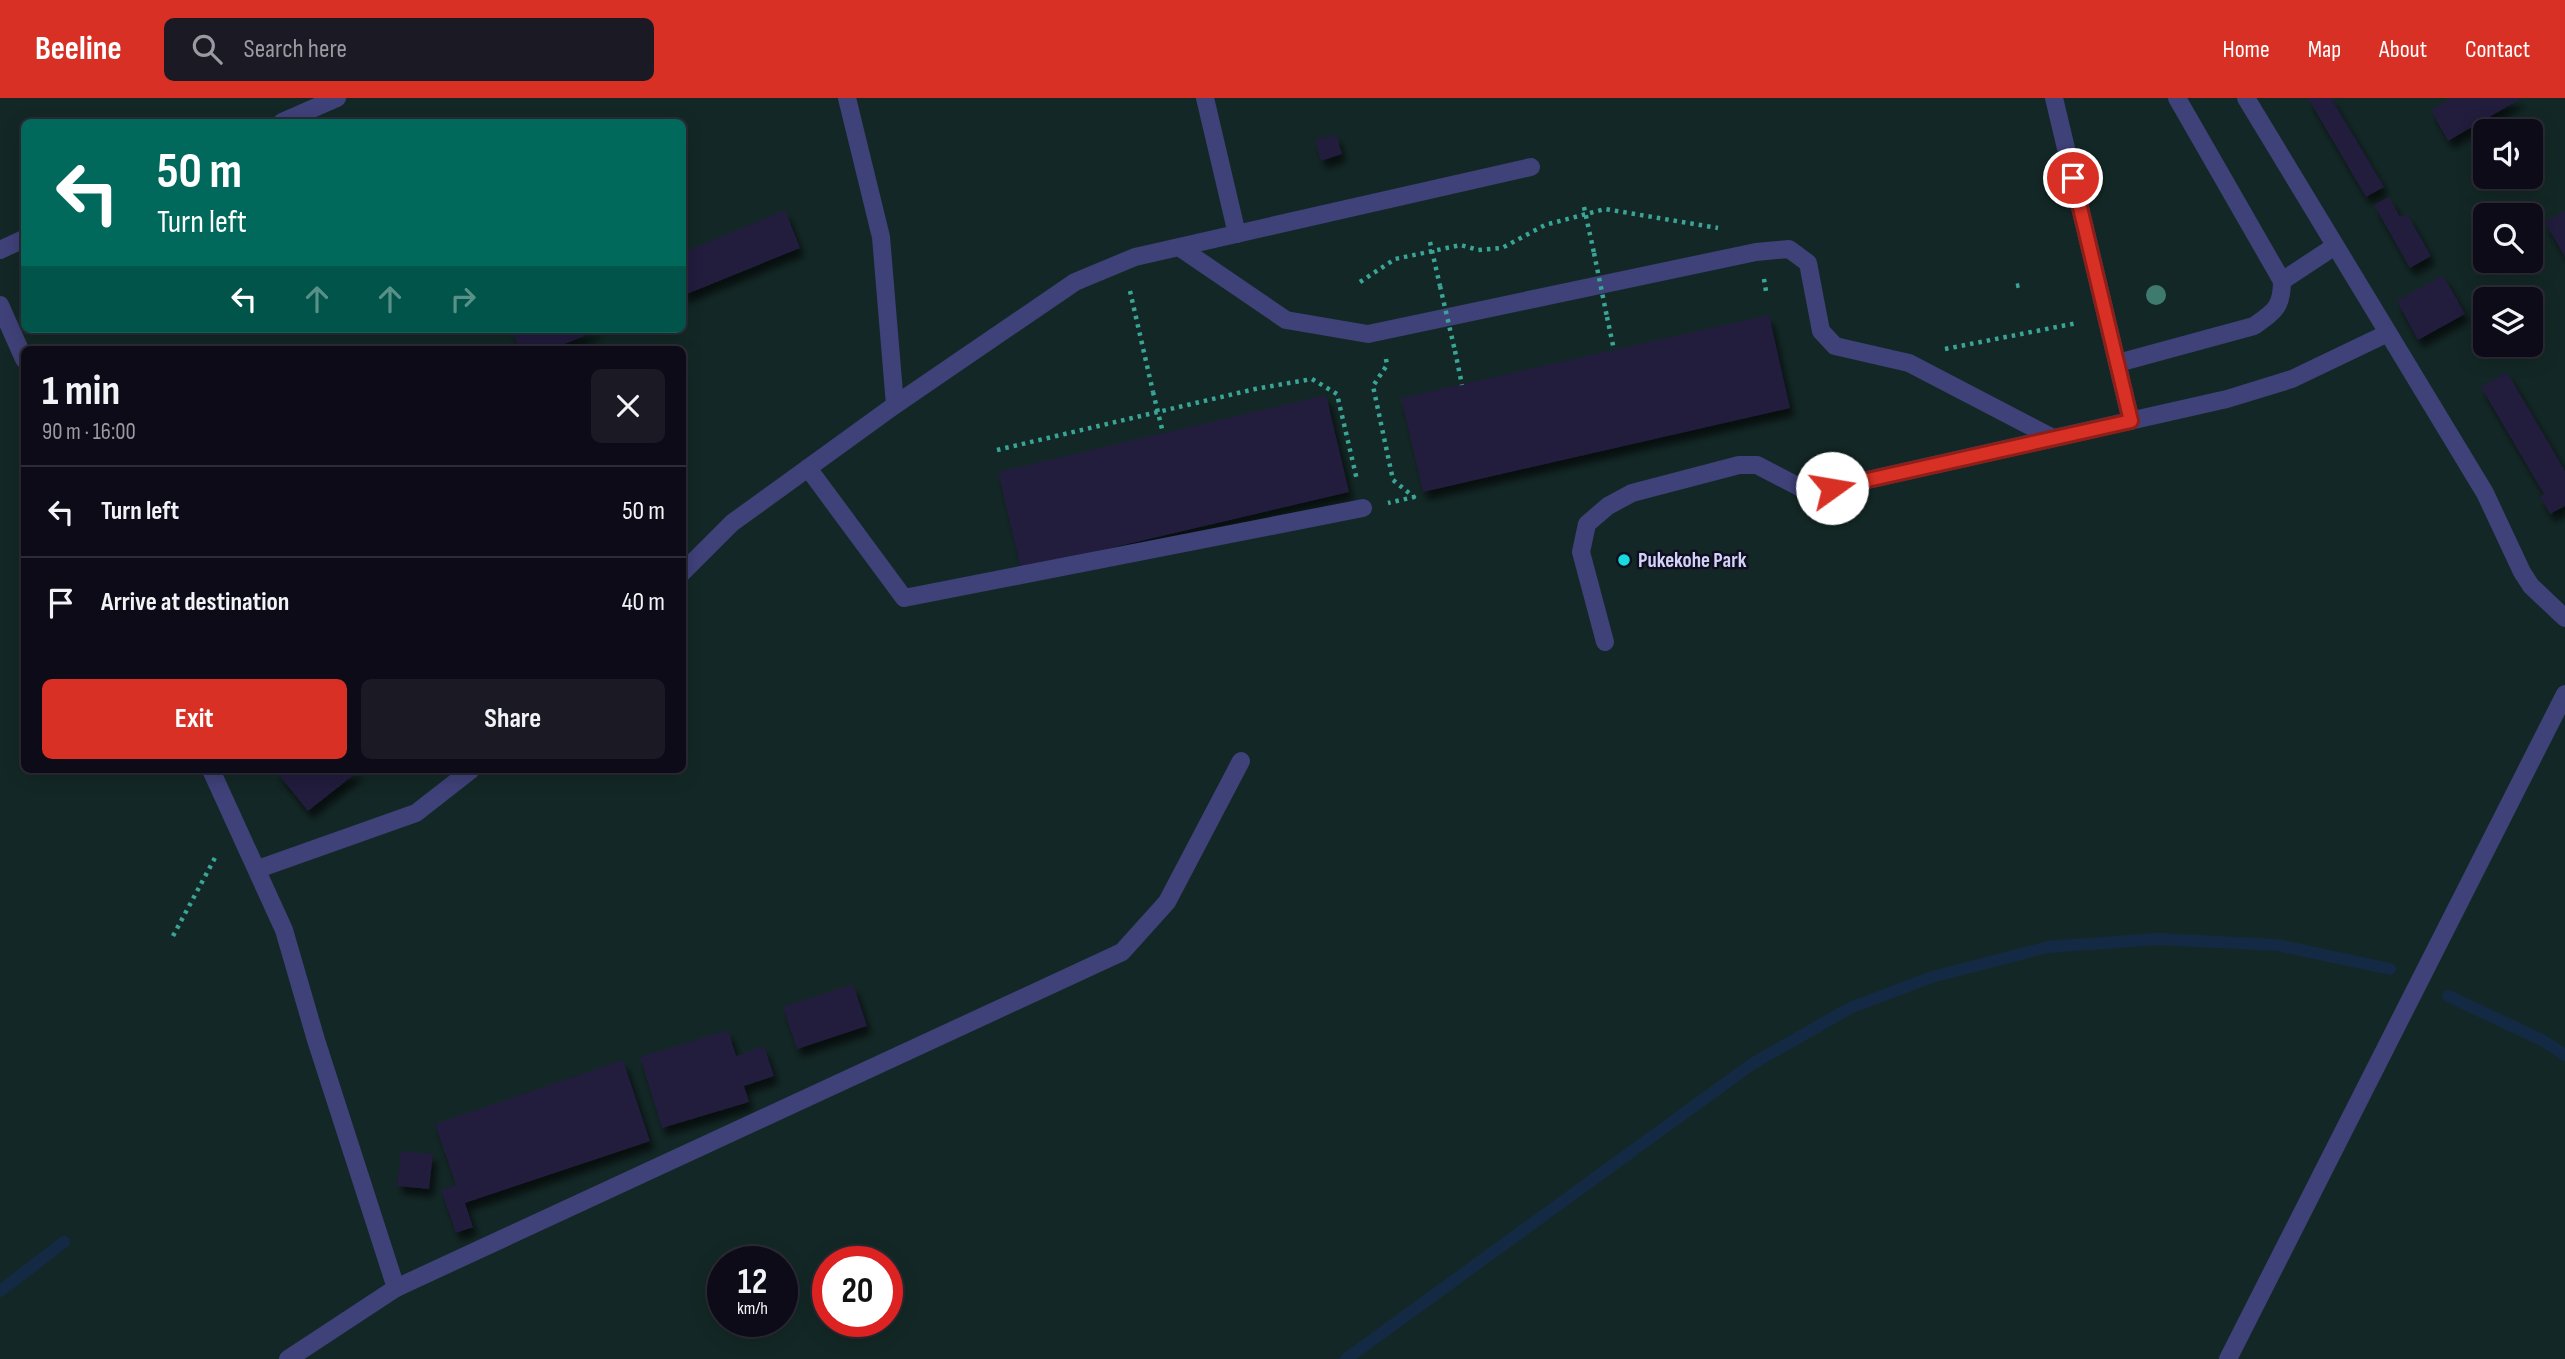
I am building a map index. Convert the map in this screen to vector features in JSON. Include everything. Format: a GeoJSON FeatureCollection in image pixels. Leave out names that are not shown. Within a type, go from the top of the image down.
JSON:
{"type":"FeatureCollection","features":[{"type":"Feature","properties":{"kind":"lane"},"geometry":{"type":"LineString","coordinates":[[289,119],[337,98]]}},
{"type":"Feature","properties":{"kind":"lane"},"geometry":{"type":"LineString","coordinates":[[847,98],[881,237],[895,405]]}},
{"type":"Feature","properties":{"kind":"lane"},"geometry":{"type":"LineString","coordinates":[[1205,98],[1237,234]]}},
{"type":"Feature","properties":{"kind":"lane"},"geometry":{"type":"LineString","coordinates":[[2054,98],[2131,421]]}},
{"type":"Feature","properties":{"kind":"lane"},"geometry":{"type":"LineString","coordinates":[[2118,363],[2254,326],[2271,314],[2282,300],[2282,281],[2177,98]]}},
{"type":"Feature","properties":{"kind":"lane"},"geometry":{"type":"LineString","coordinates":[[2246,98],[2485,493],[2522,572],[2531,586],[2565,618]]}},
{"type":"Feature","properties":{"kind":"lane"},"geometry":{"type":"LineString","coordinates":[[686,569],[732,523],[895,405],[1074,282],[1135,257],[1531,166]]}},
{"type":"Feature","properties":{"kind":"lane"},"geometry":{"type":"LineString","coordinates":[[0,250],[21,240]]}},
{"type":"Feature","properties":{"kind":"lane"},"geometry":{"type":"LineString","coordinates":[[2282,281],[2335,246]]}},
{"type":"Feature","properties":{"kind":"lane"},"geometry":{"type":"LineString","coordinates":[[1179,247],[1286,320],[1368,334],[1756,252],[1789,249],[1808,263],[1821,331],[1835,346],[1909,363],[2053,438]]}},
{"type":"Feature","properties":{"kind":"lane"},"geometry":{"type":"LineString","coordinates":[[0,305],[21,352]]}},
{"type":"Feature","properties":{"kind":"lane"},"geometry":{"type":"LineString","coordinates":[[1605,642],[1581,552],[1587,524],[1608,506],[1632,492],[1739,465],[1757,465],[1803,489],[1832,488],[2227,399],[2292,379],[2388,333]]}},
{"type":"Feature","properties":{"kind":"lane"},"geometry":{"type":"LineString","coordinates":[[808,468],[904,598],[1363,508]]}},
{"type":"Feature","properties":{"kind":"lane"},"geometry":{"type":"LineString","coordinates":[[2228,1359],[2565,694]]}},
{"type":"Feature","properties":{"kind":"lane"},"geometry":{"type":"LineString","coordinates":[[288,1359],[396,1288],[1122,952],[1167,902],[1241,761]]}},
{"type":"Feature","properties":{"kind":"lane"},"geometry":{"type":"LineString","coordinates":[[212,773],[284,930],[316,1040],[396,1288]]}},
{"type":"Feature","properties":{"kind":"lane"},"geometry":{"type":"LineString","coordinates":[[258,869],[416,813],[467,773]]}},
{"type":"Feature","properties":{"kind":"path"},"geometry":{"type":"LineString","coordinates":[[1584,207],[1614,350]]}},
{"type":"Feature","properties":{"kind":"path"},"geometry":{"type":"LineString","coordinates":[[1360,282],[1395,259],[1461,245],[1478,250],[1502,248],[1545,225],[1605,209],[1749,233],[1756,252]]}},
{"type":"Feature","properties":{"kind":"path"},"geometry":{"type":"LineString","coordinates":[[1430,242],[1462,385]]}},
{"type":"Feature","properties":{"kind":"path"},"geometry":{"type":"LineString","coordinates":[[1132,302],[1163,433]]}},
{"type":"Feature","properties":{"kind":"path"},"geometry":{"type":"LineString","coordinates":[[1941,349],[2077,324]]}},
{"type":"Feature","properties":{"kind":"path"},"geometry":{"type":"LineString","coordinates":[[1387,365],[1373,386],[1393,480],[1414,497],[1401,500]]}},
{"type":"Feature","properties":{"kind":"path"},"geometry":{"type":"LineString","coordinates":[[997,450],[1255,389],[1312,379],[1337,394],[1363,508]]}},
{"type":"Feature","properties":{"kind":"path"},"geometry":{"type":"LineString","coordinates":[[173,936],[234,822]]}},
{"type":"Feature","properties":{"kind":"green space","name":"Pukekohe Park"},"geometry":{"type":"Polygon","coordinates":[[[0,98],[2565,98],[2565,1359],[0,1359],[0,98]]]}},
{"type":"Feature","properties":{"kind":"building"},"geometry":{"type":"Polygon","coordinates":[[[2308,98],[2331,98],[2384,187],[2366,197],[2308,98]]]}},
{"type":"Feature","properties":{"kind":"building"},"geometry":{"type":"Polygon","coordinates":[[[2452,98],[2522,98],[2486,119],[2473,119],[2473,126],[2448,141],[2431,110],[2452,98]]]}},
{"type":"Feature","properties":{"kind":"building"},"geometry":{"type":"Polygon","coordinates":[[[1336,134],[1342,154],[1321,161],[1315,140],[1336,134]]]}},
{"type":"Feature","properties":{"kind":"building"},"geometry":{"type":"Polygon","coordinates":[[[2389,197],[2400,217],[2407,214],[2431,256],[2410,268],[2374,205],[2389,197]]]}},
{"type":"Feature","properties":{"kind":"building"},"geometry":{"type":"Polygon","coordinates":[[[785,210],[800,248],[686,294],[686,251],[785,210]]]}},
{"type":"Feature","properties":{"kind":"building"},"geometry":{"type":"Polygon","coordinates":[[[2565,211],[2565,257],[2545,222],[2565,211]]]}},
{"type":"Feature","properties":{"kind":"building"},"geometry":{"type":"Polygon","coordinates":[[[2443,275],[2465,314],[2418,340],[2397,301],[2443,275]]]}},
{"type":"Feature","properties":{"kind":"building"},"geometry":{"type":"Polygon","coordinates":[[[1769,315],[1790,408],[1423,492],[1401,398],[1769,315]]]}},
{"type":"Feature","properties":{"kind":"building"},"geometry":{"type":"Polygon","coordinates":[[[513,333],[591,333],[560,346],[518,346],[513,333]]]}},
{"type":"Feature","properties":{"kind":"building"},"geometry":{"type":"Polygon","coordinates":[[[2507,372],[2565,471],[2565,506],[2550,514],[2540,497],[2544,494],[2481,387],[2507,372]]]}},
{"type":"Feature","properties":{"kind":"building"},"geometry":{"type":"Polygon","coordinates":[[[1326,395],[1349,492],[1021,569],[998,472],[1326,395]]]}},
{"type":"Feature","properties":{"kind":"building"},"geometry":{"type":"Polygon","coordinates":[[[277,773],[356,773],[308,811],[277,773]]]}},
{"type":"Feature","properties":{"kind":"building"},"geometry":{"type":"Polygon","coordinates":[[[853,984],[867,1026],[797,1049],[783,1007],[853,984]]]}},
{"type":"Feature","properties":{"kind":"building"},"geometry":{"type":"Polygon","coordinates":[[[728,1030],[736,1056],[764,1046],[774,1076],[744,1086],[749,1102],[662,1128],[640,1057],[728,1030]]]}},
{"type":"Feature","properties":{"kind":"building"},"geometry":{"type":"Polygon","coordinates":[[[623,1060],[650,1141],[465,1203],[473,1227],[456,1233],[441,1190],[456,1185],[435,1124],[623,1060]]]}},
{"type":"Feature","properties":{"kind":"building"},"geometry":{"type":"Polygon","coordinates":[[[401,1151],[433,1154],[429,1189],[397,1186],[401,1151]]]}},
{"type":"Feature","properties":{"kind":"waterway"},"geometry":{"type":"LineString","coordinates":[[1346,1359],[1752,1064],[1850,1008],[1932,977],[2048,947],[2157,939],[2277,945],[2390,969]]}},
{"type":"Feature","properties":{"kind":"waterway"},"geometry":{"type":"LineString","coordinates":[[2448,996],[2542,1040],[2565,1055]]}},
{"type":"Feature","properties":{"kind":"waterway"},"geometry":{"type":"LineString","coordinates":[[0,1291],[64,1242]]}},
{"type":"Feature","properties":{"kind":"place","name":"Pukekohe Park"},"geometry":{"type":"Point","coordinates":[1624,560]}},
{"type":"Feature","properties":{"kind":"route"},"geometry":{"type":"LineString","coordinates":[[1832,488],[2131,421],[2073,178]]}}]}
